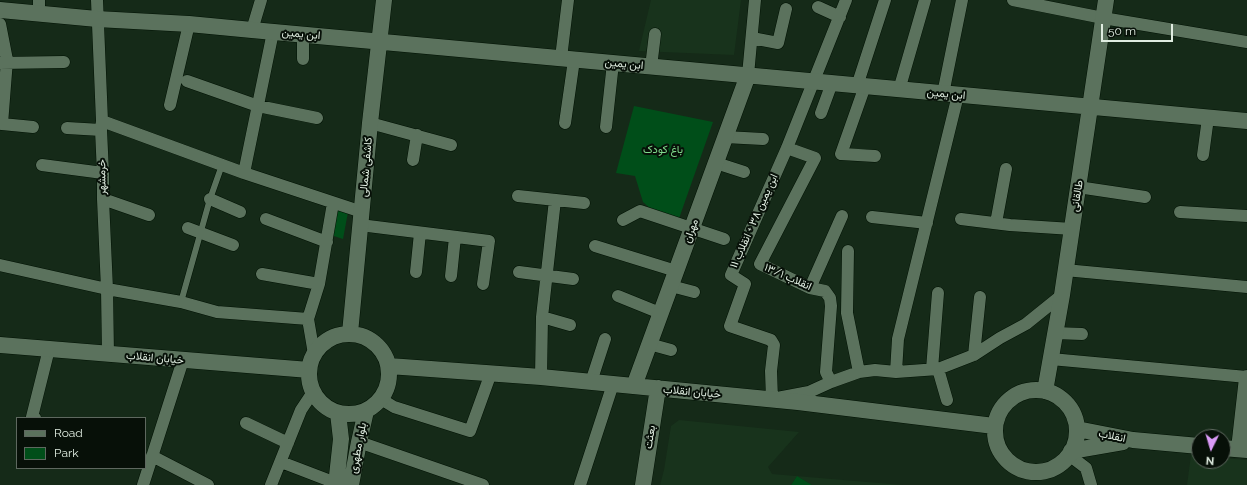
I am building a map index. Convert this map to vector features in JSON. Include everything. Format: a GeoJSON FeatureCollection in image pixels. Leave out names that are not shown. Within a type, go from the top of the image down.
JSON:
{"type":"FeatureCollection","features":[{"type":"Feature","properties":{"kind":"main road","name":"کاشفی شمالی"},"geometry":{"type":"LineString","coordinates":[[350,334],[370,123],[384,0]]}},
{"type":"Feature","properties":{"kind":"main road","name":"طالقانی"},"geometry":{"type":"LineString","coordinates":[[1045,391],[1062,295],[1106,0]]}},
{"type":"Feature","properties":{"kind":"main road","name":"ابن یمین"},"geometry":{"type":"LineString","coordinates":[[0,10],[39,7],[97,20],[189,24],[303,34],[1091,108],[1247,121]]}},
{"type":"Feature","properties":{"kind":"main road","name":"مهران"},"geometry":{"type":"LineString","coordinates":[[634,386],[748,75]]}},
{"type":"Feature","properties":{"kind":"main road"},"geometry":{"type":"LineString","coordinates":[[350,334],[361,335],[380,347],[386,356],[390,378],[387,389],[381,400],[366,411],[352,414],[338,413],[319,401],[310,385],[309,370],[314,354],[321,345],[329,339],[339,335],[350,334]]}},
{"type":"Feature","properties":{"kind":"main road","name":"خیابان انقلاب"},"geometry":{"type":"LineString","coordinates":[[0,345],[309,370]]}},
{"type":"Feature","properties":{"kind":"main road","name":"خیابان انقلاب"},"geometry":{"type":"LineString","coordinates":[[389,366],[541,377],[772,399],[994,426]]}},
{"type":"Feature","properties":{"kind":"main road"},"geometry":{"type":"LineString","coordinates":[[1231,448],[1243,449],[1247,377]]}},
{"type":"Feature","properties":{"kind":"main road","name":"بعثت"},"geometry":{"type":"LineString","coordinates":[[643,485],[658,388]]}},
{"type":"Feature","properties":{"kind":"main road"},"geometry":{"type":"LineString","coordinates":[[1027,390],[1045,391],[1053,394],[1067,404],[1075,420],[1076,440],[1070,453],[1062,462],[1032,478],[1004,457],[996,443],[994,426],[1000,410],[1011,397],[1027,390]]}},
{"type":"Feature","properties":{"kind":"main road","name":"بلوار مطهری"},"geometry":{"type":"LineString","coordinates":[[341,484],[358,442],[366,411]]}},
{"type":"Feature","properties":{"kind":"main road","name":"بلوار مطهری"},"geometry":{"type":"LineString","coordinates":[[338,413],[341,439],[341,484]]}},
{"type":"Feature","properties":{"kind":"main road","name":"انقلاب"},"geometry":{"type":"LineString","coordinates":[[1076,428],[1133,440]]}},
{"type":"Feature","properties":{"kind":"main road"},"geometry":{"type":"LineString","coordinates":[[1133,440],[1191,445]]}},
{"type":"Feature","properties":{"kind":"main road","name":"انقلاب"},"geometry":{"type":"LineString","coordinates":[[1070,453],[1133,440]]}},
{"type":"Feature","properties":{"kind":"street","name":"خرمشهر"},"geometry":{"type":"LineString","coordinates":[[97,0],[108,354]]}},
{"type":"Feature","properties":{"kind":"street"},"geometry":{"type":"LineString","coordinates":[[252,30],[261,0]]}},
{"type":"Feature","properties":{"kind":"street"},"geometry":{"type":"LineString","coordinates":[[565,123],[568,59],[568,0]]}},
{"type":"Feature","properties":{"kind":"street"},"geometry":{"type":"LineString","coordinates":[[748,75],[755,0]]}},
{"type":"Feature","properties":{"kind":"street","name":"ابن یمین ۳۸ + انقلاب ۱۱"},"geometry":{"type":"LineString","coordinates":[[772,399],[771,370],[774,345],[771,340],[730,326],[745,284],[731,276],[787,148],[846,0]]}},
{"type":"Feature","properties":{"kind":"street"},"geometry":{"type":"LineString","coordinates":[[875,156],[841,154],[886,0]]}},
{"type":"Feature","properties":{"kind":"street"},"geometry":{"type":"LineString","coordinates":[[899,90],[925,0]]}},
{"type":"Feature","properties":{"kind":"street"},"geometry":{"type":"LineString","coordinates":[[896,372],[898,339],[927,223],[951,95],[962,0]]}},
{"type":"Feature","properties":{"kind":"street"},"geometry":{"type":"LineString","coordinates":[[1013,0],[1103,18],[1247,42]]}},
{"type":"Feature","properties":{"kind":"street"},"geometry":{"type":"LineString","coordinates":[[818,7],[840,17]]}},
{"type":"Feature","properties":{"kind":"street"},"geometry":{"type":"LineString","coordinates":[[752,38],[778,43],[786,9]]}},
{"type":"Feature","properties":{"kind":"street"},"geometry":{"type":"LineString","coordinates":[[0,24],[3,63],[2,124],[33,127]]}},
{"type":"Feature","properties":{"kind":"street"},"geometry":{"type":"LineString","coordinates":[[170,105],[189,24]]}},
{"type":"Feature","properties":{"kind":"street"},"geometry":{"type":"LineString","coordinates":[[244,173],[273,32]]}},
{"type":"Feature","properties":{"kind":"street"},"geometry":{"type":"LineString","coordinates":[[303,34],[303,59]]}},
{"type":"Feature","properties":{"kind":"street"},"geometry":{"type":"LineString","coordinates":[[651,67],[655,34]]}},
{"type":"Feature","properties":{"kind":"street"},"geometry":{"type":"LineString","coordinates":[[3,63],[64,62]]}},
{"type":"Feature","properties":{"kind":"street"},"geometry":{"type":"LineString","coordinates":[[606,127],[613,63]]}},
{"type":"Feature","properties":{"kind":"street"},"geometry":{"type":"LineString","coordinates":[[187,81],[258,106],[317,118]]}},
{"type":"Feature","properties":{"kind":"street"},"geometry":{"type":"LineString","coordinates":[[821,113],[832,83]]}},
{"type":"Feature","properties":{"kind":"street"},"geometry":{"type":"LineString","coordinates":[[1203,155],[1208,118]]}},
{"type":"Feature","properties":{"kind":"street"},"geometry":{"type":"LineString","coordinates":[[370,123],[451,145]]}},
{"type":"Feature","properties":{"kind":"street"},"geometry":{"type":"LineString","coordinates":[[67,128],[101,126],[333,203],[361,219],[420,233],[489,241],[483,284]]}},
{"type":"Feature","properties":{"kind":"street"},"geometry":{"type":"LineString","coordinates":[[412,160],[417,135]]}},
{"type":"Feature","properties":{"kind":"street"},"geometry":{"type":"LineString","coordinates":[[725,137],[763,139]]}},
{"type":"Feature","properties":{"kind":"street","name":"انقلاب ۱۳/۱"},"geometry":{"type":"LineString","coordinates":[[787,148],[816,158],[760,264],[810,288],[825,291],[830,298],[831,306],[826,372],[831,382]]}},
{"type":"Feature","properties":{"kind":"street"},"geometry":{"type":"LineString","coordinates":[[716,164],[744,172]]}},
{"type":"Feature","properties":{"kind":"street"},"geometry":{"type":"LineString","coordinates":[[42,165],[103,173]]}},
{"type":"Feature","properties":{"kind":"street"},"geometry":{"type":"LineString","coordinates":[[996,223],[1006,169]]}},
{"type":"Feature","properties":{"kind":"street"},"geometry":{"type":"LineString","coordinates":[[1078,187],[1145,197]]}},
{"type":"Feature","properties":{"kind":"street"},"geometry":{"type":"LineString","coordinates":[[518,196],[584,203]]}},
{"type":"Feature","properties":{"kind":"street"},"geometry":{"type":"LineString","coordinates":[[103,199],[149,215]]}},
{"type":"Feature","properties":{"kind":"street"},"geometry":{"type":"LineString","coordinates":[[210,199],[240,212]]}},
{"type":"Feature","properties":{"kind":"street"},"geometry":{"type":"LineString","coordinates":[[541,377],[542,317],[555,200]]}},
{"type":"Feature","properties":{"kind":"street"},"geometry":{"type":"LineString","coordinates":[[314,354],[308,319],[319,284],[333,203]]}},
{"type":"Feature","properties":{"kind":"street"},"geometry":{"type":"LineString","coordinates":[[623,220],[640,211],[724,239]]}},
{"type":"Feature","properties":{"kind":"street"},"geometry":{"type":"LineString","coordinates":[[1180,212],[1247,216]]}},
{"type":"Feature","properties":{"kind":"street"},"geometry":{"type":"LineString","coordinates":[[810,288],[842,216]]}},
{"type":"Feature","properties":{"kind":"street"},"geometry":{"type":"LineString","coordinates":[[872,217],[927,223]]}},
{"type":"Feature","properties":{"kind":"street"},"geometry":{"type":"LineString","coordinates":[[961,218],[996,223],[1072,229]]}},
{"type":"Feature","properties":{"kind":"street"},"geometry":{"type":"LineString","coordinates":[[266,219],[327,242]]}},
{"type":"Feature","properties":{"kind":"street"},"geometry":{"type":"LineString","coordinates":[[188,228],[200,234],[233,245]]}},
{"type":"Feature","properties":{"kind":"street"},"geometry":{"type":"LineString","coordinates":[[416,272],[420,233]]}},
{"type":"Feature","properties":{"kind":"street"},"geometry":{"type":"LineString","coordinates":[[451,276],[455,237]]}},
{"type":"Feature","properties":{"kind":"street"},"geometry":{"type":"LineString","coordinates":[[595,246],[673,278],[694,292]]}},
{"type":"Feature","properties":{"kind":"street"},"geometry":{"type":"LineString","coordinates":[[848,251],[847,313],[859,372]]}},
{"type":"Feature","properties":{"kind":"street"},"geometry":{"type":"LineString","coordinates":[[0,265],[107,289],[181,302],[217,312],[308,319]]}},
{"type":"Feature","properties":{"kind":"street"},"geometry":{"type":"LineString","coordinates":[[1065,270],[1247,287]]}},
{"type":"Feature","properties":{"kind":"street"},"geometry":{"type":"LineString","coordinates":[[519,272],[573,279]]}},
{"type":"Feature","properties":{"kind":"street"},"geometry":{"type":"LineString","coordinates":[[262,274],[319,284]]}},
{"type":"Feature","properties":{"kind":"street"},"geometry":{"type":"LineString","coordinates":[[938,293],[935,369],[947,400]]}},
{"type":"Feature","properties":{"kind":"street"},"geometry":{"type":"LineString","coordinates":[[772,399],[809,392],[859,372],[875,370],[896,372],[935,369],[974,355],[1000,338],[1026,324],[1062,295]]}},
{"type":"Feature","properties":{"kind":"street"},"geometry":{"type":"LineString","coordinates":[[618,296],[660,313]]}},
{"type":"Feature","properties":{"kind":"street"},"geometry":{"type":"LineString","coordinates":[[974,355],[980,297]]}},
{"type":"Feature","properties":{"kind":"street"},"geometry":{"type":"LineString","coordinates":[[542,317],[570,325]]}},
{"type":"Feature","properties":{"kind":"street"},"geometry":{"type":"LineString","coordinates":[[1055,333],[1082,334]]}},
{"type":"Feature","properties":{"kind":"street"},"geometry":{"type":"LineString","coordinates":[[591,382],[605,339]]}},
{"type":"Feature","properties":{"kind":"street"},"geometry":{"type":"LineString","coordinates":[[649,344],[672,350]]}},
{"type":"Feature","properties":{"kind":"street"},"geometry":{"type":"LineString","coordinates":[[33,417],[49,349]]}},
{"type":"Feature","properties":{"kind":"street"},"geometry":{"type":"LineString","coordinates":[[1051,359],[1247,377]]}},
{"type":"Feature","properties":{"kind":"street"},"geometry":{"type":"LineString","coordinates":[[143,485],[152,456],[151,442],[183,360]]}},
{"type":"Feature","properties":{"kind":"street"},"geometry":{"type":"LineString","coordinates":[[381,400],[394,407],[470,431],[491,373]]}},
{"type":"Feature","properties":{"kind":"street"},"geometry":{"type":"LineString","coordinates":[[580,485],[613,384]]}},
{"type":"Feature","properties":{"kind":"street"},"geometry":{"type":"LineString","coordinates":[[271,485],[301,410],[313,392]]}},
{"type":"Feature","properties":{"kind":"street"},"geometry":{"type":"LineString","coordinates":[[246,423],[288,443]]}},
{"type":"Feature","properties":{"kind":"street"},"geometry":{"type":"LineString","coordinates":[[358,442],[483,485]]}},
{"type":"Feature","properties":{"kind":"street"},"geometry":{"type":"LineString","coordinates":[[1070,453],[1086,468],[1091,485]]}},
{"type":"Feature","properties":{"kind":"street"},"geometry":{"type":"LineString","coordinates":[[152,456],[208,485]]}},
{"type":"Feature","properties":{"kind":"street"},"geometry":{"type":"LineString","coordinates":[[281,462],[341,484]]}},
{"type":"Feature","properties":{"kind":"lane"},"geometry":{"type":"LineString","coordinates":[[181,302],[210,199],[222,165]]}},
{"type":"Feature","properties":{"kind":"shaded area"},"geometry":{"type":"Polygon","coordinates":[[[651,0],[741,0],[734,55],[639,51],[651,0]]]}},
{"type":"Feature","properties":{"kind":"shaded area"},"geometry":{"type":"Polygon","coordinates":[[[679,420],[799,432],[768,467],[772,474],[797,476],[791,485],[660,485],[671,426],[679,420]]]}},
{"type":"Feature","properties":{"kind":"shaded area"},"geometry":{"type":"Polygon","coordinates":[[[1191,455],[1191,469],[1231,469],[1231,459],[1247,460],[1247,485],[1187,485],[1191,455]]]}},
{"type":"Feature","properties":{"kind":"shaded area"},"geometry":{"type":"Polygon","coordinates":[[[797,476],[903,485],[812,485],[797,476]]]}},
{"type":"Feature","properties":{"kind":"green space","name":"باغ کودک"},"geometry":{"type":"Polygon","coordinates":[[[634,106],[713,122],[676,227],[665,222],[643,202],[635,176],[616,173],[634,106]]]}},
{"type":"Feature","properties":{"kind":"green space"},"geometry":{"type":"Polygon","coordinates":[[[334,208],[348,212],[343,239],[331,235],[334,208]]]}},
{"type":"Feature","properties":{"kind":"green space"},"geometry":{"type":"Polygon","coordinates":[[[797,476],[812,485],[791,485],[797,476]]]}}]}
